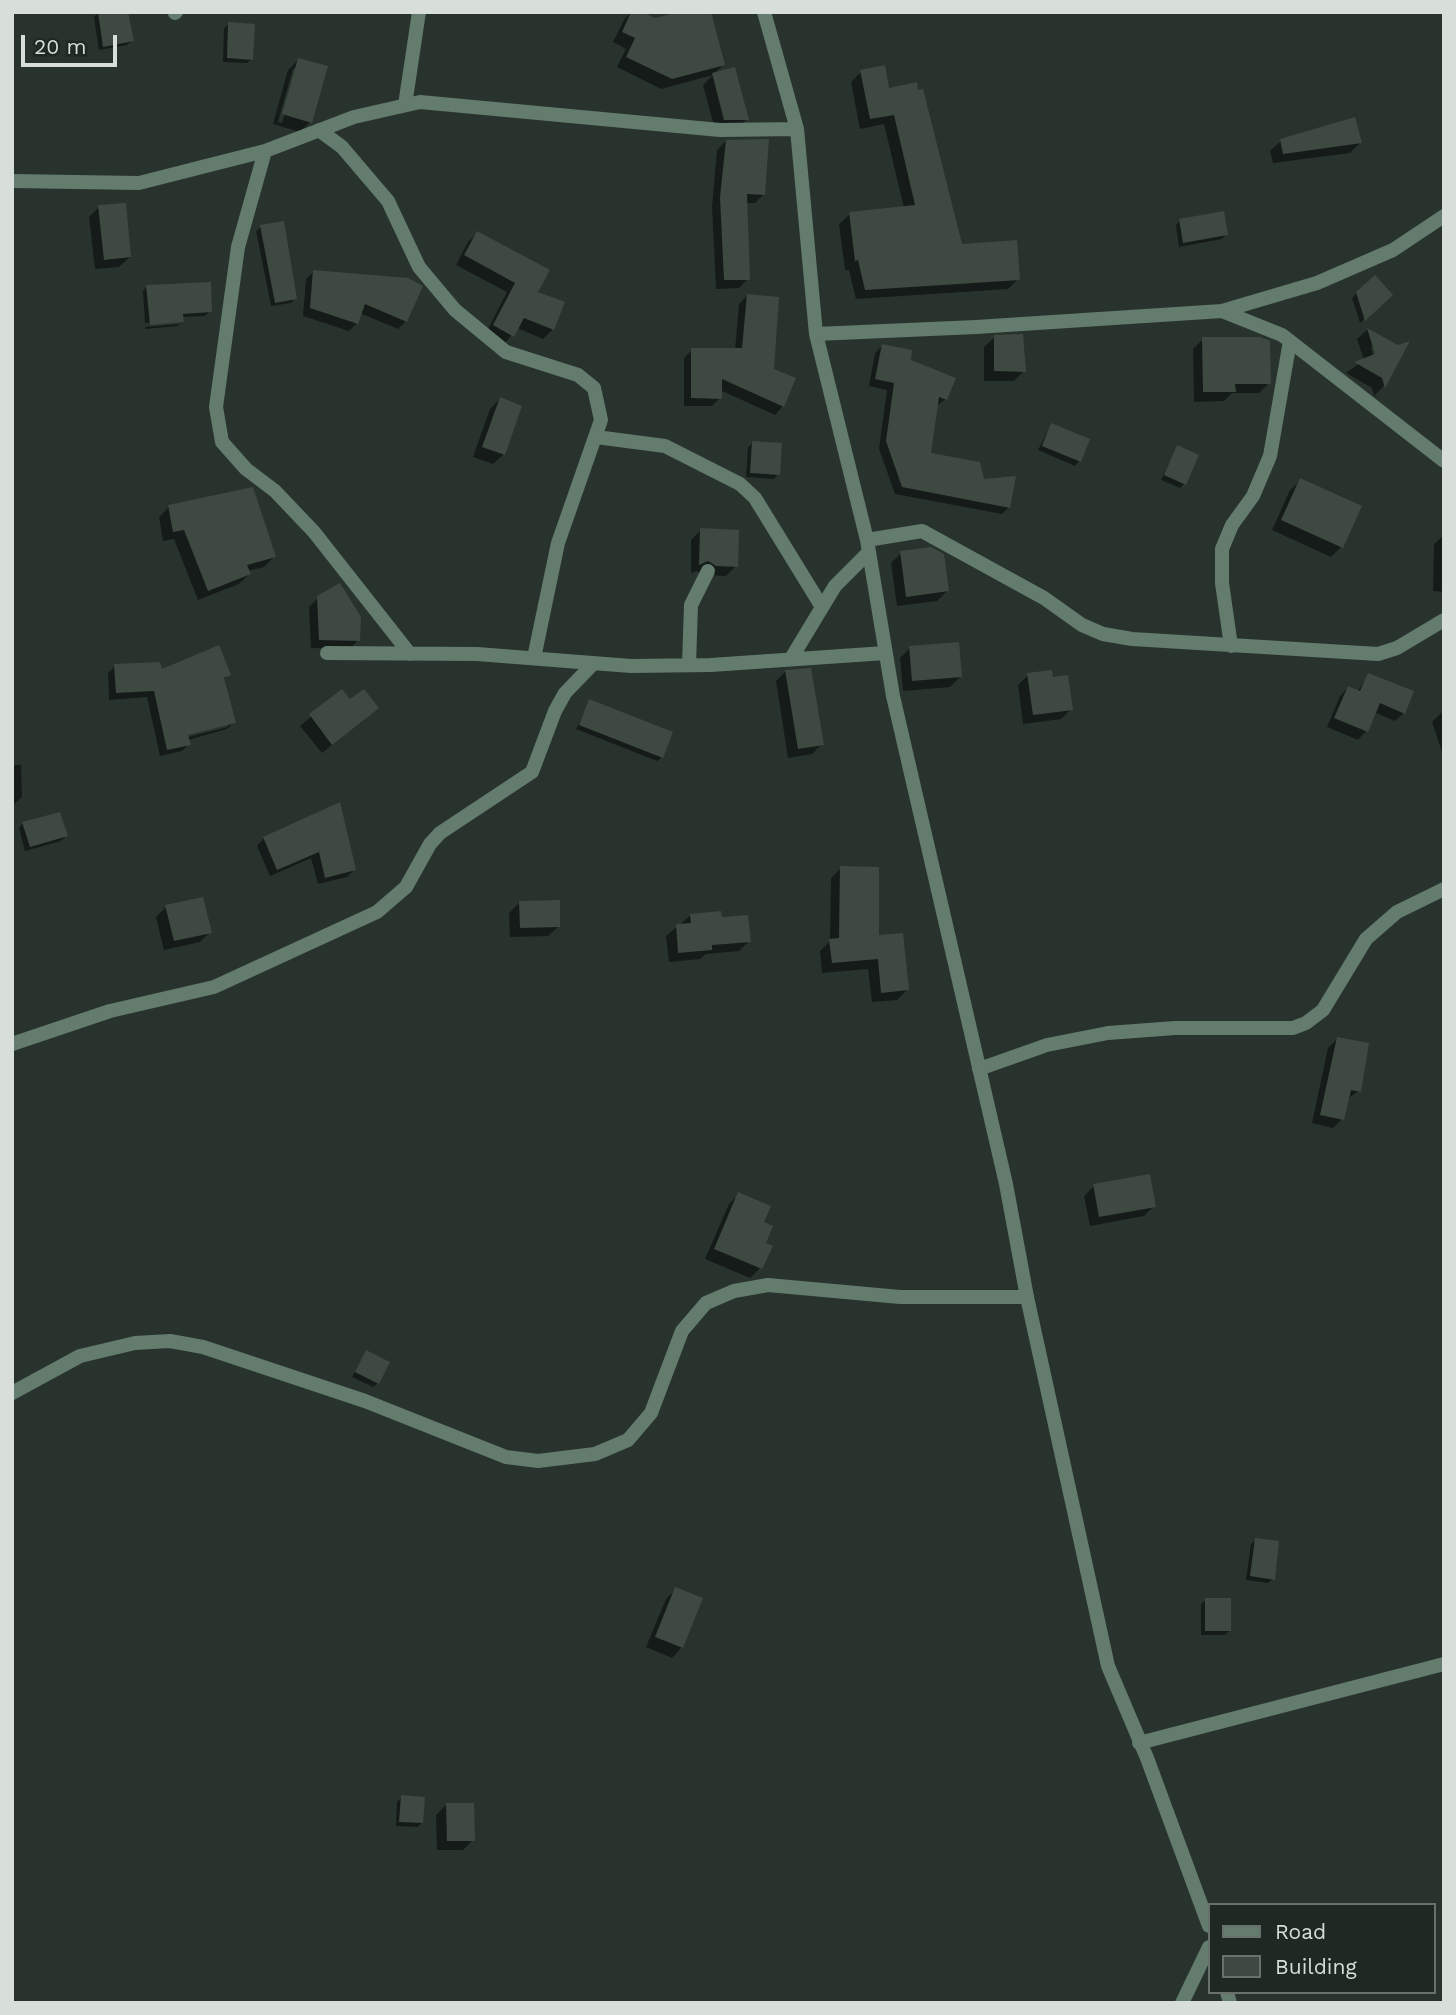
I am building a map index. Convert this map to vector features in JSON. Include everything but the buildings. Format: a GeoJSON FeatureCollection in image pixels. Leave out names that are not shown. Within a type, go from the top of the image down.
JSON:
{"type":"FeatureCollection","features":[{"type":"Feature","properties":{"kind":"street"},"geometry":{"type":"LineString","coordinates":[[405,105],[419,12]]}},
{"type":"Feature","properties":{"kind":"street"},"geometry":{"type":"LineString","coordinates":[[764,12],[797,129],[816,334],[868,546],[885,653],[915,798],[1006,1184],[1027,1297],[1108,1666],[1208,1923]]}},
{"type":"Feature","properties":{"kind":"street"},"geometry":{"type":"LineString","coordinates":[[12,181],[139,183],[265,151],[355,117],[420,102],[720,130],[797,129]]}},
{"type":"Feature","properties":{"kind":"street"},"geometry":{"type":"LineString","coordinates":[[319,130],[342,147],[388,201],[404,241],[419,267],[455,310],[506,352],[578,375],[594,388],[601,420],[558,543],[534,658]]}},
{"type":"Feature","properties":{"kind":"street"},"geometry":{"type":"LineString","coordinates":[[265,151],[238,247],[216,407],[222,442],[246,470],[275,491],[314,532],[410,654]]}},
{"type":"Feature","properties":{"kind":"street"},"geometry":{"type":"LineString","coordinates":[[816,334],[976,327],[1222,310],[1317,283],[1393,250],[1444,216]]}},
{"type":"Feature","properties":{"kind":"street"},"geometry":{"type":"LineString","coordinates":[[1222,310],[1256,322],[1290,341],[1444,461]]}},
{"type":"Feature","properties":{"kind":"street"},"geometry":{"type":"LineString","coordinates":[[1231,646],[1223,593],[1222,549],[1232,525],[1253,496],[1270,456],[1290,341]]}},
{"type":"Feature","properties":{"kind":"street"},"geometry":{"type":"LineString","coordinates":[[596,437],[665,446],[740,484],[755,498],[822,607]]}},
{"type":"Feature","properties":{"kind":"street"},"geometry":{"type":"LineString","coordinates":[[792,657],[842,577],[868,546],[922,531],[1044,598],[1082,625],[1103,634],[1231,646],[1378,654],[1397,648],[1444,620]]}},
{"type":"Feature","properties":{"kind":"street"},"geometry":{"type":"LineString","coordinates":[[689,665],[691,605],[708,570]]}},
{"type":"Feature","properties":{"kind":"street"},"geometry":{"type":"LineString","coordinates":[[327,653],[534,658],[592,665],[689,665],[885,653]]}},
{"type":"Feature","properties":{"kind":"street"},"geometry":{"type":"LineString","coordinates":[[12,1044],[110,1011],[214,987],[377,912],[406,887],[430,844],[440,833],[532,772],[560,702],[592,665]]}},
{"type":"Feature","properties":{"kind":"street"},"geometry":{"type":"LineString","coordinates":[[979,1069],[1047,1045],[1108,1033],[1175,1028],[1293,1028],[1306,1023],[1323,1010],[1366,939],[1396,912],[1444,888]]}},
{"type":"Feature","properties":{"kind":"street"},"geometry":{"type":"LineString","coordinates":[[12,1393],[93,1352],[135,1343],[170,1341],[203,1346],[365,1401],[506,1457],[538,1461],[595,1454],[628,1440],[651,1413],[682,1331],[706,1303],[734,1291],[768,1285],[901,1297],[1027,1297]]}},
{"type":"Feature","properties":{"kind":"street"},"geometry":{"type":"LineString","coordinates":[[1139,1743],[1444,1664]]}},
{"type":"Feature","properties":{"kind":"street"},"geometry":{"type":"LineString","coordinates":[[1182,2003],[1208,1949]]}}]}
